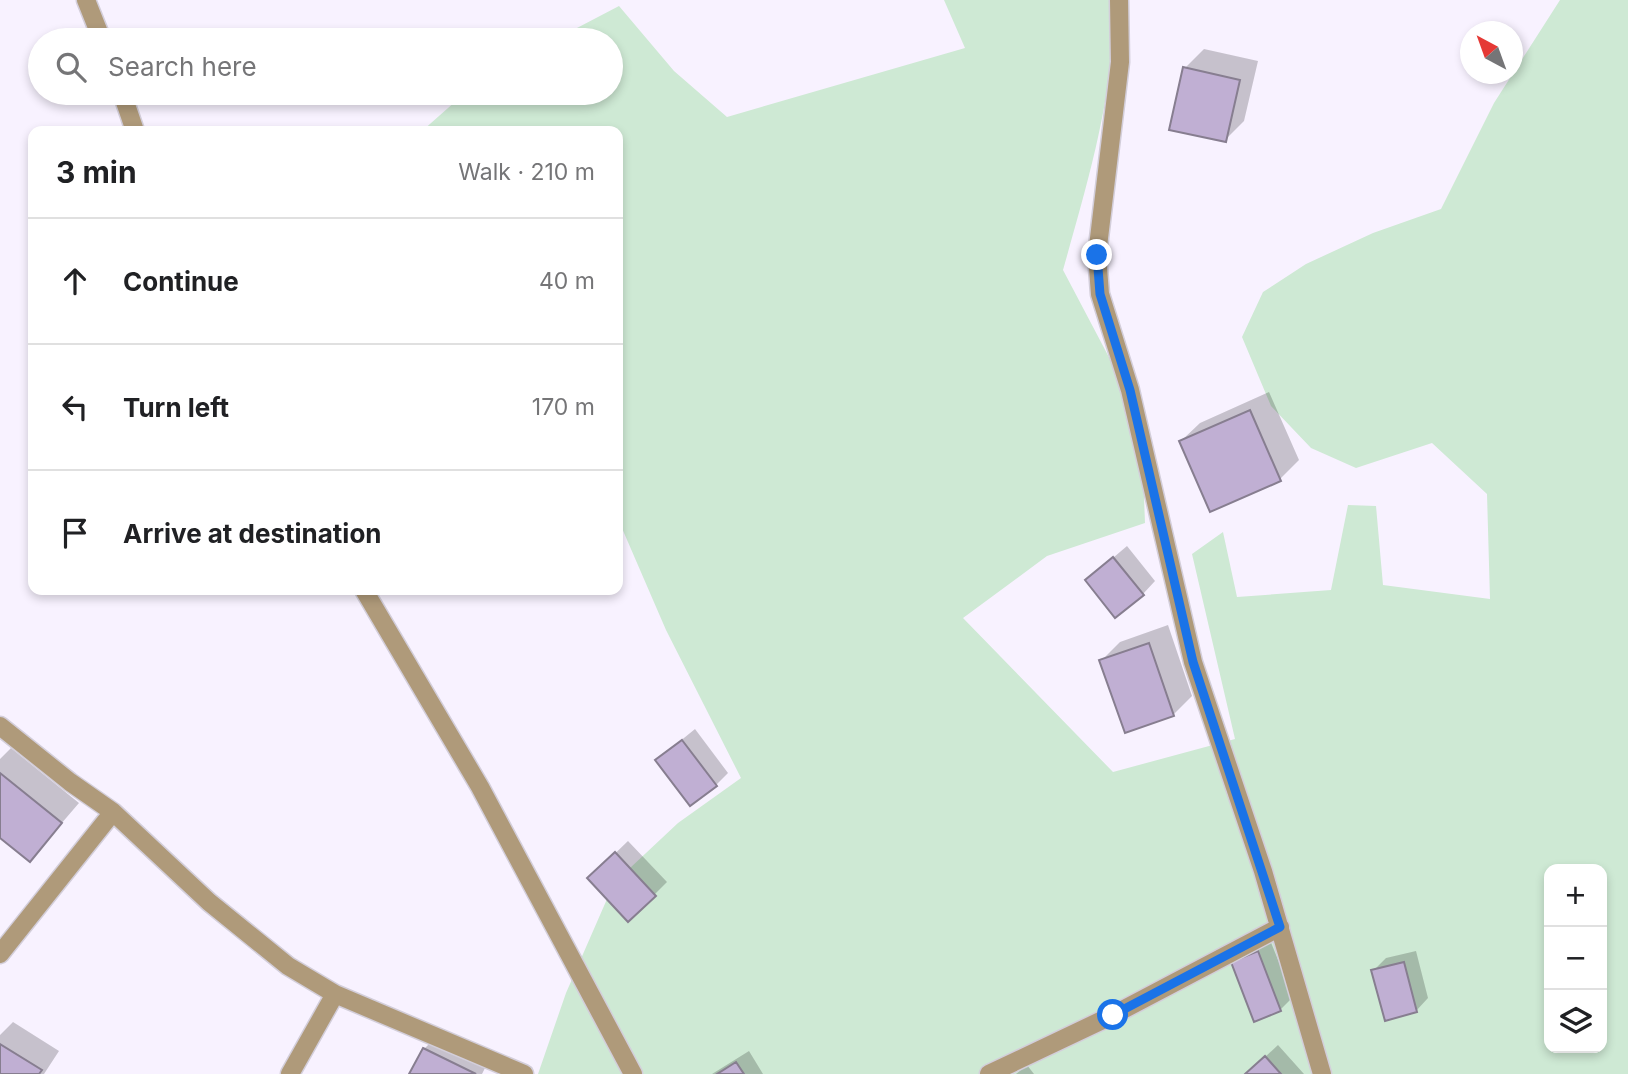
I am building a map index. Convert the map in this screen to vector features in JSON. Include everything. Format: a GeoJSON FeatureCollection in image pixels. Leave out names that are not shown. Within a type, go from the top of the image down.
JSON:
{"type":"FeatureCollection","features":[{"type":"Feature","properties":{"kind":"street"},"geometry":{"type":"LineString","coordinates":[[86,0],[97,28]]}},
{"type":"Feature","properties":{"kind":"street"},"geometry":{"type":"LineString","coordinates":[[1119,0],[1120,62],[1097,255],[1100,294],[1130,390],[1193,662],[1280,927],[1322,1074]]}},
{"type":"Feature","properties":{"kind":"street"},"geometry":{"type":"LineString","coordinates":[[126,105],[133,126]]}},
{"type":"Feature","properties":{"kind":"street"},"geometry":{"type":"LineString","coordinates":[[367,595],[480,787],[633,1074]]}},
{"type":"Feature","properties":{"kind":"street"},"geometry":{"type":"LineString","coordinates":[[0,726],[70,782],[113,812],[258,943],[335,994],[524,1074]]}},
{"type":"Feature","properties":{"kind":"street"},"geometry":{"type":"LineString","coordinates":[[0,954],[113,812]]}},
{"type":"Feature","properties":{"kind":"street"},"geometry":{"type":"LineString","coordinates":[[989,1074],[1113,1015],[1280,927]]}},
{"type":"Feature","properties":{"kind":"street"},"geometry":{"type":"LineString","coordinates":[[290,1074],[335,994]]}},
{"type":"Feature","properties":{"kind":"green space"},"geometry":{"type":"Polygon","coordinates":[[[944,0],[1114,0],[1105,103],[1063,270],[1141,418],[1145,523],[1047,556],[963,618],[1113,772],[1235,739],[1192,554],[1223,532],[1237,597],[1331,590],[1348,505],[1376,506],[1383,585],[1490,599],[1487,494],[1432,443],[1356,468],[1311,448],[1271,406],[1242,337],[1263,292],[1306,264],[1373,233],[1441,209],[1506,84],[1523,84],[1523,58],[1560,0],[1628,0],[1628,1074],[538,1074],[566,993],[614,883],[678,823],[741,778],[666,630],[623,531],[623,126],[428,126],[451,105],[623,105],[623,28],[577,28],[619,6],[674,71],[727,117],[965,48],[944,0]]]}},
{"type":"Feature","properties":{"kind":"building"},"geometry":{"type":"Polygon","coordinates":[[[1183,67],[1240,80],[1226,142],[1169,130],[1183,67]]]}},
{"type":"Feature","properties":{"kind":"building"},"geometry":{"type":"Polygon","coordinates":[[[1250,410],[1281,481],[1210,512],[1179,441],[1250,410]]]}},
{"type":"Feature","properties":{"kind":"building"},"geometry":{"type":"Polygon","coordinates":[[[1113,557],[1144,595],[1115,618],[1085,580],[1113,557]]]}},
{"type":"Feature","properties":{"kind":"building"},"geometry":{"type":"Polygon","coordinates":[[[1149,643],[1174,716],[1125,733],[1099,660],[1149,643]]]}},
{"type":"Feature","properties":{"kind":"building"},"geometry":{"type":"Polygon","coordinates":[[[682,740],[717,786],[690,806],[655,760],[682,740]]]}},
{"type":"Feature","properties":{"kind":"building"},"geometry":{"type":"Polygon","coordinates":[[[0,773],[62,823],[30,862],[0,838],[0,773]]]}},
{"type":"Feature","properties":{"kind":"building"},"geometry":{"type":"Polygon","coordinates":[[[615,852],[656,896],[628,922],[587,878],[615,852]]]}},
{"type":"Feature","properties":{"kind":"building"},"geometry":{"type":"Polygon","coordinates":[[[1258,951],[1281,1011],[1254,1022],[1231,962],[1258,951]]]}},
{"type":"Feature","properties":{"kind":"building"},"geometry":{"type":"Polygon","coordinates":[[[1404,962],[1417,1012],[1385,1021],[1371,970],[1404,962]]]}},
{"type":"Feature","properties":{"kind":"building"},"geometry":{"type":"Polygon","coordinates":[[[0,1044],[42,1070],[39,1074],[0,1074],[0,1044]]]}},
{"type":"Feature","properties":{"kind":"building"},"geometry":{"type":"Polygon","coordinates":[[[423,1048],[476,1074],[409,1074],[423,1048]]]}},
{"type":"Feature","properties":{"kind":"building"},"geometry":{"type":"Polygon","coordinates":[[[1265,1056],[1281,1074],[1245,1074],[1265,1056]]]}},
{"type":"Feature","properties":{"kind":"building"},"geometry":{"type":"Polygon","coordinates":[[[736,1062],[744,1074],[717,1074],[736,1062]]]}},
{"type":"Feature","properties":{"kind":"route"},"geometry":{"type":"LineString","coordinates":[[1097,255],[1100,294],[1130,390],[1193,662],[1280,927],[1113,1015]]}}]}
